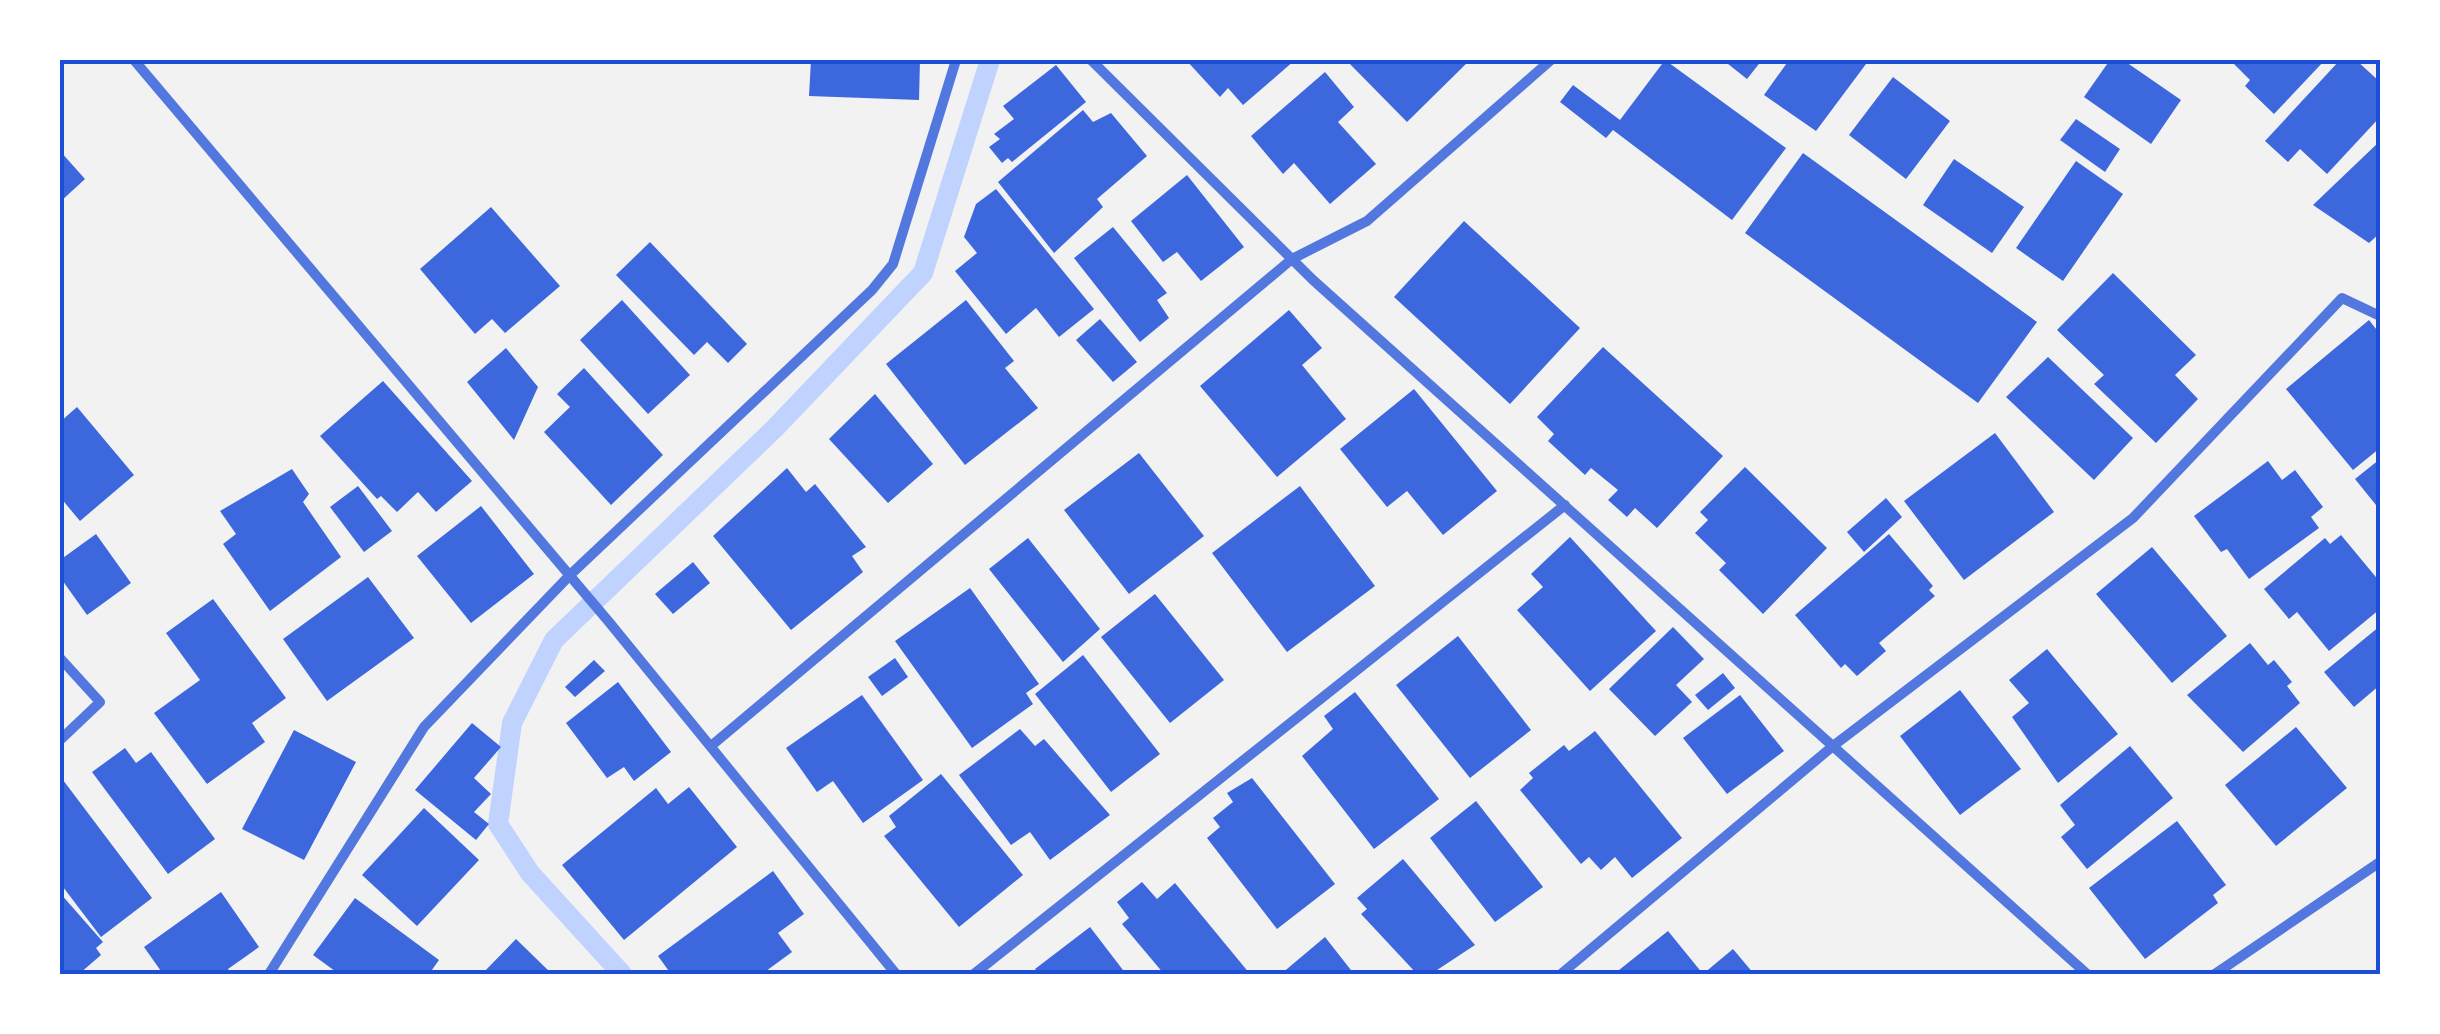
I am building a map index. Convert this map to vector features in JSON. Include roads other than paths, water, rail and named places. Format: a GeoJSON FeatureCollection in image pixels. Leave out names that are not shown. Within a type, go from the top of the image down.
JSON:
{"type":"FeatureCollection","features":[{"type":"Feature","properties":{"kind":"street"},"geometry":{"type":"LineString","coordinates":[[134,60],[570,575],[896,974]]}},
{"type":"Feature","properties":{"kind":"street"},"geometry":{"type":"LineString","coordinates":[[269,974],[424,727],[570,575],[872,290],[894,264],[956,60]]}},
{"type":"Feature","properties":{"kind":"street"},"geometry":{"type":"LineString","coordinates":[[1092,60],[1292,260],[2088,974]]}},
{"type":"Feature","properties":{"kind":"street"},"geometry":{"type":"LineString","coordinates":[[711,746],[1292,260],[1367,220],[1551,60]]}},
{"type":"Feature","properties":{"kind":"street"},"geometry":{"type":"LineString","coordinates":[[1562,974],[1833,746],[2132,518],[2342,298],[2380,316]]}},
{"type":"Feature","properties":{"kind":"street"},"geometry":{"type":"LineString","coordinates":[[974,974],[1565,505]]}},
{"type":"Feature","properties":{"kind":"street"},"geometry":{"type":"LineString","coordinates":[[60,658],[100,702],[60,740]]}},
{"type":"Feature","properties":{"kind":"street"},"geometry":{"type":"LineString","coordinates":[[2216,974],[2380,862]]}},
{"type":"Feature","properties":{"kind":"waterway"},"geometry":{"type":"LineString","coordinates":[[622,974],[530,873],[498,824],[512,723],[554,640],[775,428],[923,273],[990,60]]}}]}
